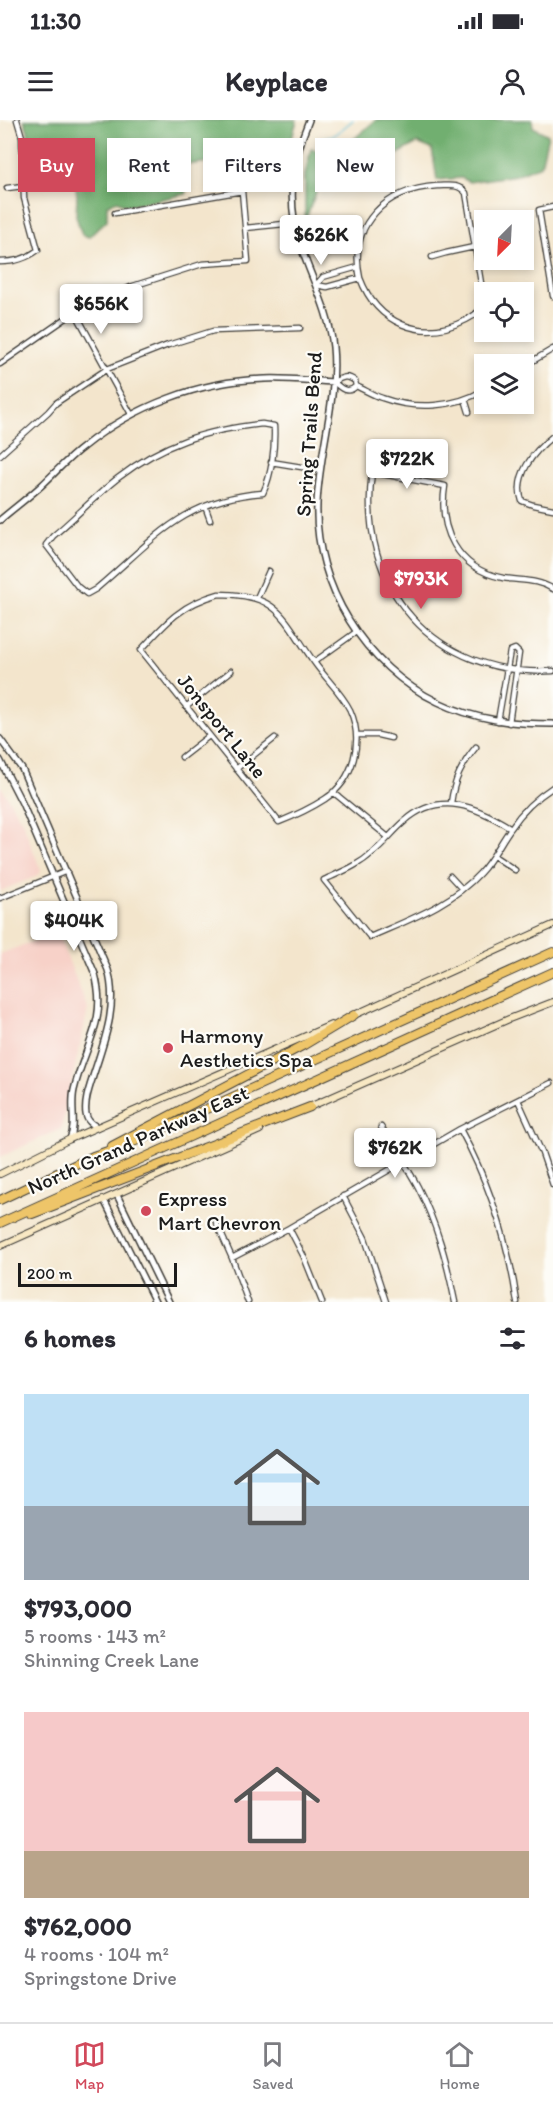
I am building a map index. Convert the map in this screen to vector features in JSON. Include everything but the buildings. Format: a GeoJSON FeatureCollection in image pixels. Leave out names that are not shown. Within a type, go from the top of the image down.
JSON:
{"type":"FeatureCollection","features":[{"type":"Feature","properties":{"kind":"highway","name":"North Grand Parkway East"},"geometry":{"type":"LineString","coordinates":[[0,1200],[93,1156],[141,1139],[553,952]]}},
{"type":"Feature","properties":{"kind":"highway","name":"North Grand Parkway East"},"geometry":{"type":"LineString","coordinates":[[0,1223],[553,972]]}},
{"type":"Feature","properties":{"kind":"highway"},"geometry":{"type":"LineString","coordinates":[[93,1156],[304,1045],[354,1015]]}},
{"type":"Feature","properties":{"kind":"highway"},"geometry":{"type":"LineString","coordinates":[[0,1223],[11,1222],[310,1107]]}},
{"type":"Feature","properties":{"kind":"main road","name":"North Grand Parkway East"},"geometry":{"type":"LineString","coordinates":[[0,1174],[70,1139],[553,925]]}},
{"type":"Feature","properties":{"kind":"main road","name":"North Grand Parkway East"},"geometry":{"type":"LineString","coordinates":[[0,1246],[509,1019],[553,1002]]}},
{"type":"Feature","properties":{"kind":"street"},"geometry":{"type":"LineString","coordinates":[[17,120],[22,138]]}},
{"type":"Feature","properties":{"kind":"street","name":"Spring Trails Bend"},"geometry":{"type":"LineString","coordinates":[[309,120],[297,149],[292,191],[294,223],[331,334],[334,382],[320,470],[317,506],[318,535],[327,573],[342,609],[356,632],[381,661],[406,683],[438,702],[475,716],[509,723],[553,724]]}},
{"type":"Feature","properties":{"kind":"street"},"geometry":{"type":"LineString","coordinates":[[432,257],[474,247],[466,193],[456,185],[421,187],[393,197],[380,206],[363,232],[358,252],[360,278],[370,299],[389,318],[416,329],[446,329],[470,318],[483,307],[478,270]]}},
{"type":"Feature","properties":{"kind":"street"},"geometry":{"type":"LineString","coordinates":[[7,188],[18,187]]}},
{"type":"Feature","properties":{"kind":"street"},"geometry":{"type":"LineString","coordinates":[[0,363],[75,312],[133,286],[202,264],[248,261],[242,191],[115,213]]}},
{"type":"Feature","properties":{"kind":"street"},"geometry":{"type":"LineString","coordinates":[[0,262],[30,257],[38,250],[27,214],[24,192]]}},
{"type":"Feature","properties":{"kind":"street"},"geometry":{"type":"LineString","coordinates":[[553,207],[539,210],[553,296]]}},
{"type":"Feature","properties":{"kind":"street"},"geometry":{"type":"LineString","coordinates":[[245,228],[294,223]]}},
{"type":"Feature","properties":{"kind":"street"},"geometry":{"type":"LineString","coordinates":[[344,224],[363,232]]}},
{"type":"Feature","properties":{"kind":"street"},"geometry":{"type":"LineString","coordinates":[[316,285],[323,277],[358,267]]}},
{"type":"Feature","properties":{"kind":"street"},"geometry":{"type":"LineString","coordinates":[[340,272],[344,283]]}},
{"type":"Feature","properties":{"kind":"street"},"geometry":{"type":"LineString","coordinates":[[316,285],[327,287],[360,278]]}},
{"type":"Feature","properties":{"kind":"street"},"geometry":{"type":"LineString","coordinates":[[75,312],[131,414]]}},
{"type":"Feature","properties":{"kind":"street"},"geometry":{"type":"LineString","coordinates":[[0,455],[56,403],[108,369],[168,345],[213,331],[300,328]]}},
{"type":"Feature","properties":{"kind":"street"},"geometry":{"type":"LineString","coordinates":[[534,360],[553,349]]}},
{"type":"Feature","properties":{"kind":"street"},"geometry":{"type":"LineString","coordinates":[[0,520],[83,447],[131,414],[172,396],[228,382],[266,379],[334,382],[343,377],[350,377],[355,381],[356,386],[382,398],[418,406],[449,404],[474,395]]}},
{"type":"Feature","properties":{"kind":"street"},"geometry":{"type":"LineString","coordinates":[[334,382],[347,391],[353,390],[356,386]]}},
{"type":"Feature","properties":{"kind":"street"},"geometry":{"type":"LineString","coordinates":[[465,399],[469,411]]}},
{"type":"Feature","properties":{"kind":"street"},"geometry":{"type":"LineString","coordinates":[[262,424],[274,426],[268,482],[263,493],[238,495],[205,506],[166,527],[121,568],[87,594],[78,587],[46,545],[52,536],[73,520],[116,479],[154,454],[207,432],[262,424]]}},
{"type":"Feature","properties":{"kind":"street"},"geometry":{"type":"LineString","coordinates":[[553,436],[535,453],[525,471],[519,492],[522,501],[532,506],[553,509]]}},
{"type":"Feature","properties":{"kind":"street"},"geometry":{"type":"LineString","coordinates":[[271,462],[320,470]]}},
{"type":"Feature","properties":{"kind":"street"},"geometry":{"type":"LineString","coordinates":[[553,589],[545,584],[529,580],[503,578],[490,574],[466,559],[449,537],[444,523],[442,501],[445,486],[372,472],[369,510],[376,555],[395,595],[406,611],[438,640],[476,661],[517,671],[553,671]]}},
{"type":"Feature","properties":{"kind":"street"},"geometry":{"type":"LineString","coordinates":[[205,506],[210,520]]}},
{"type":"Feature","properties":{"kind":"street"},"geometry":{"type":"LineString","coordinates":[[269,571],[257,598],[284,617],[349,709],[357,735],[350,770],[333,792],[388,837]]}},
{"type":"Feature","properties":{"kind":"street","name":"Jonsport Lane"},"geometry":{"type":"LineString","coordinates":[[257,598],[238,594],[219,594],[201,599],[188,605],[174,616],[141,650],[279,822],[325,799],[333,792]]}},
{"type":"Feature","properties":{"kind":"street"},"geometry":{"type":"LineString","coordinates":[[314,662],[356,632]]}},
{"type":"Feature","properties":{"kind":"street"},"geometry":{"type":"LineString","coordinates":[[498,721],[510,651],[515,649],[519,653],[509,723]]}},
{"type":"Feature","properties":{"kind":"street"},"geometry":{"type":"LineString","coordinates":[[186,707],[231,671]]}},
{"type":"Feature","properties":{"kind":"street"},"geometry":{"type":"LineString","coordinates":[[357,735],[378,735],[391,738]]}},
{"type":"Feature","properties":{"kind":"street"},"geometry":{"type":"LineString","coordinates":[[183,757],[209,736]]}},
{"type":"Feature","properties":{"kind":"street"},"geometry":{"type":"LineString","coordinates":[[236,769],[275,738]]}},
{"type":"Feature","properties":{"kind":"street"},"geometry":{"type":"LineString","coordinates":[[0,739],[22,769],[67,871],[108,970],[112,986],[109,1022],[86,1104],[86,1116],[97,1128]]}},
{"type":"Feature","properties":{"kind":"street"},"geometry":{"type":"LineString","coordinates":[[451,803],[453,787],[459,772],[476,747]]}},
{"type":"Feature","properties":{"kind":"street"},"geometry":{"type":"LineString","coordinates":[[0,760],[54,876],[99,988],[98,1020],[74,1091],[74,1127],[70,1139]]}},
{"type":"Feature","properties":{"kind":"street"},"geometry":{"type":"LineString","coordinates":[[511,828],[486,813],[468,806],[451,803],[432,806],[407,818],[374,853],[355,866],[324,880],[370,937],[443,903],[462,889],[494,856],[511,828],[535,798],[553,787]]}},
{"type":"Feature","properties":{"kind":"street"},"geometry":{"type":"LineString","coordinates":[[22,803],[35,799]]}},
{"type":"Feature","properties":{"kind":"street"},"geometry":{"type":"LineString","coordinates":[[494,856],[515,870]]}},
{"type":"Feature","properties":{"kind":"street"},"geometry":{"type":"LineString","coordinates":[[0,898],[67,871]]}},
{"type":"Feature","properties":{"kind":"street"},"geometry":{"type":"LineString","coordinates":[[450,876],[462,889]]}},
{"type":"Feature","properties":{"kind":"street"},"geometry":{"type":"LineString","coordinates":[[232,1258],[289,1228],[460,1129],[551,1083]]}},
{"type":"Feature","properties":{"kind":"street"},"geometry":{"type":"LineString","coordinates":[[518,1100],[532,1128],[553,1185]]}},
{"type":"Feature","properties":{"kind":"street"},"geometry":{"type":"LineString","coordinates":[[381,1128],[417,1184],[433,1219],[445,1255],[455,1302]]}},
{"type":"Feature","properties":{"kind":"street"},"geometry":{"type":"LineString","coordinates":[[460,1129],[478,1162],[498,1216],[517,1302]]}},
{"type":"Feature","properties":{"kind":"street"},"geometry":{"type":"LineString","coordinates":[[117,1195],[169,1302]]}},
{"type":"Feature","properties":{"kind":"street"},"geometry":{"type":"LineString","coordinates":[[343,1196],[365,1238],[387,1302]]}},
{"type":"Feature","properties":{"kind":"street"},"geometry":{"type":"LineString","coordinates":[[104,1200],[155,1302]]}},
{"type":"Feature","properties":{"kind":"street"},"geometry":{"type":"LineString","coordinates":[[216,1222],[248,1302]]}},
{"type":"Feature","properties":{"kind":"street"},"geometry":{"type":"LineString","coordinates":[[289,1228],[304,1257],[322,1302]]}},
{"type":"Feature","properties":{"kind":"shaded area"},"geometry":{"type":"Polygon","coordinates":[[[0,785],[23,823],[41,871],[35,877],[0,891],[0,785]]]}},
{"type":"Feature","properties":{"kind":"shaded area"},"geometry":{"type":"Polygon","coordinates":[[[57,932],[88,1009],[61,1129],[0,1157],[0,954],[57,932]]]}},
{"type":"Feature","properties":{"kind":"green space"},"geometry":{"type":"Polygon","coordinates":[[[24,120],[297,120],[292,138],[203,138],[203,163],[191,164],[191,138],[107,138],[107,192],[186,192],[186,194],[128,206],[117,201],[107,205],[107,220],[89,237],[82,235],[76,216],[77,192],[95,192],[95,138],[28,138],[24,120]]]}},
{"type":"Feature","properties":{"kind":"green space"},"geometry":{"type":"Polygon","coordinates":[[[376,120],[532,120],[533,127],[548,135],[541,165],[516,175],[469,182],[462,178],[437,180],[432,149],[417,143],[395,156],[395,138],[355,138],[376,120]]]}},
{"type":"Feature","properties":{"kind":"green space"},"geometry":{"type":"Polygon","coordinates":[[[311,149],[315,150],[316,192],[305,221],[305,175],[311,149]]]}},
{"type":"Feature","properties":{"kind":"waterway"},"geometry":{"type":"LineString","coordinates":[[325,137],[335,135],[353,120]]}},
{"type":"Feature","properties":{"kind":"place","name":"Harmony Aesthetics Spa"},"geometry":{"type":"Point","coordinates":[168,1048]}},
{"type":"Feature","properties":{"kind":"place","name":"Express Mart Chevron"},"geometry":{"type":"Point","coordinates":[146,1211]}}]}
